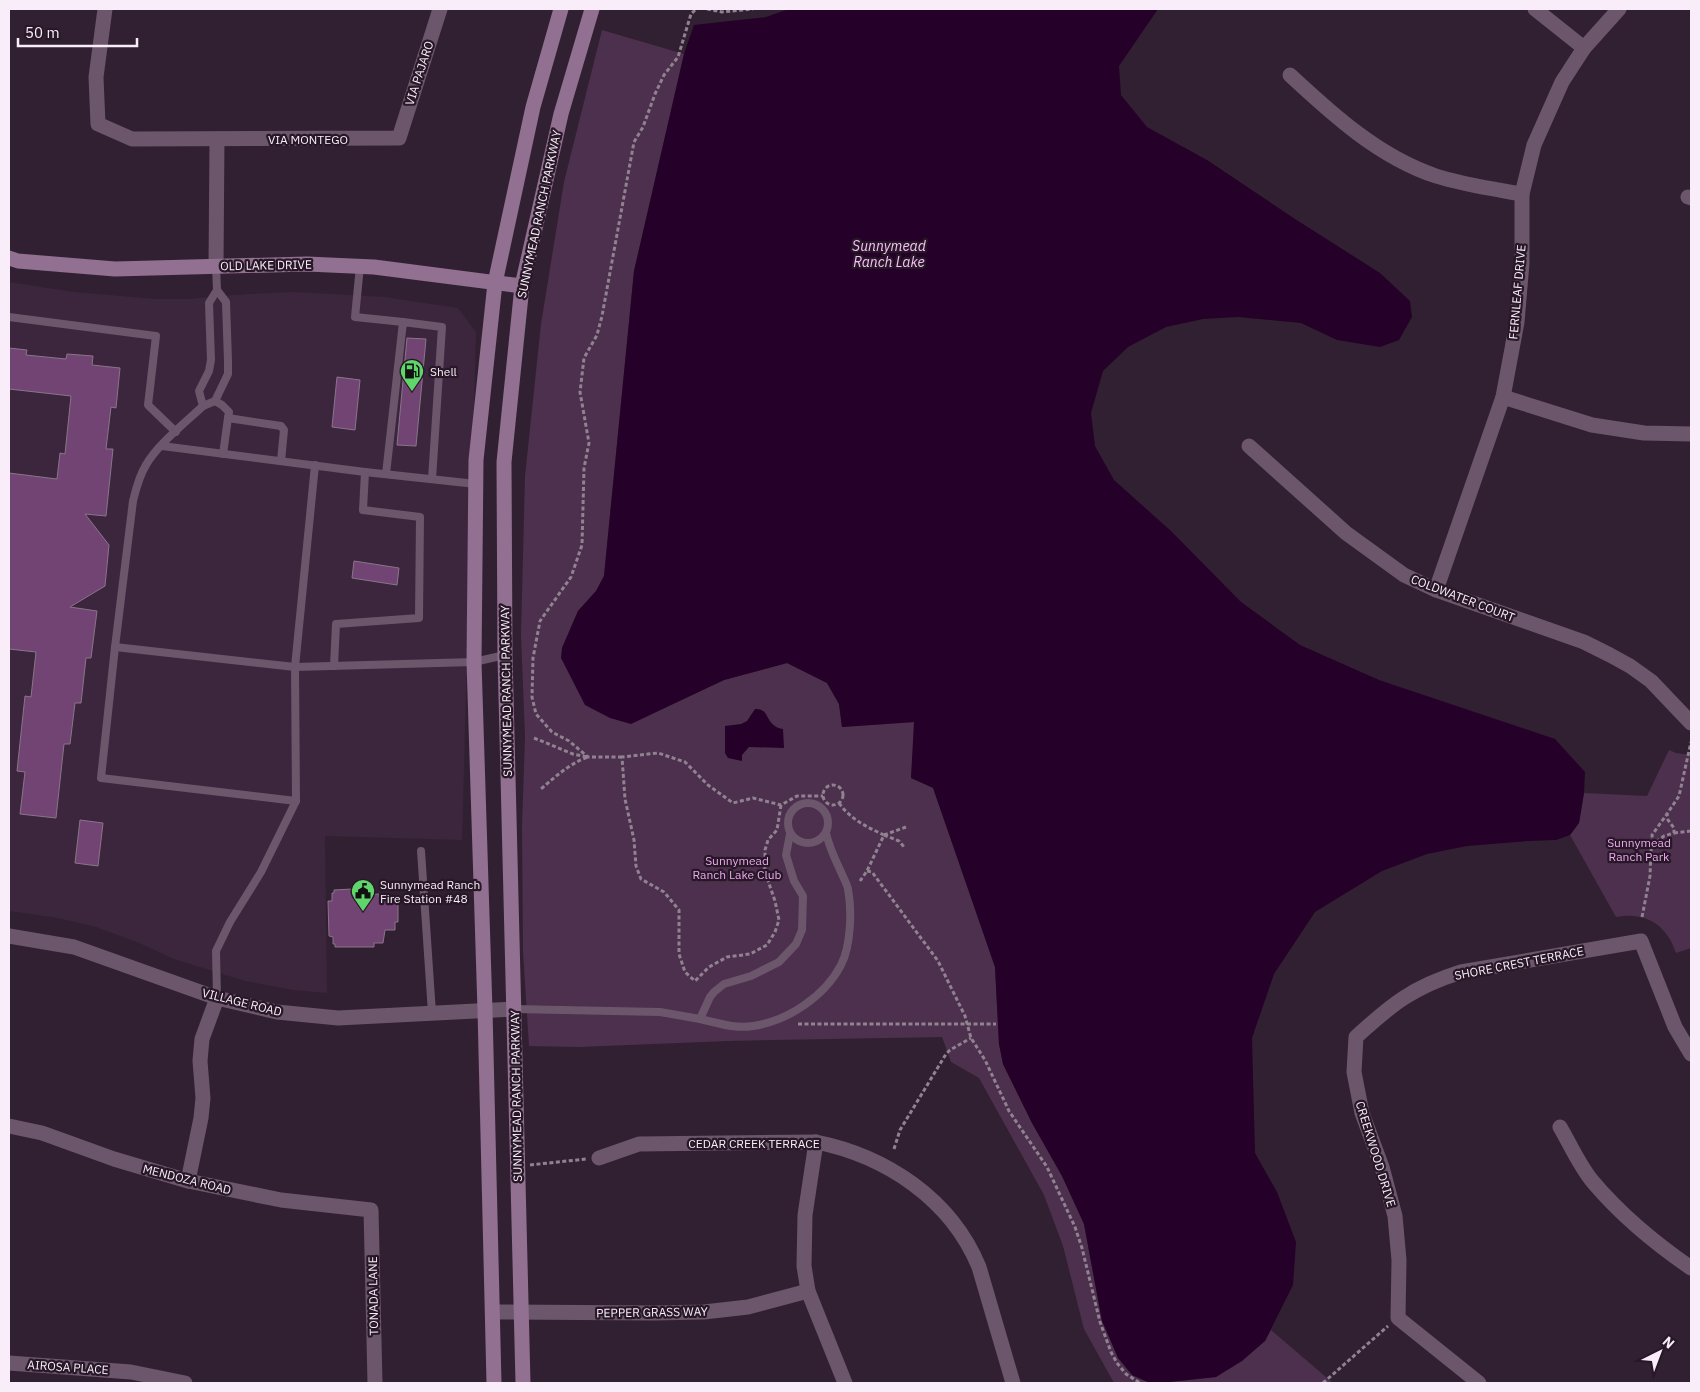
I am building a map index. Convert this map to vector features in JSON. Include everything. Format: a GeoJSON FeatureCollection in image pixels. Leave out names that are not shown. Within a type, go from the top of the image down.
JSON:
{"type":"FeatureCollection","features":[{"type":"Feature","properties":{"kind":"main road"},"geometry":{"type":"LineString","coordinates":[[494,1383],[474,662],[476,460],[495,283],[533,107],[561,9]]}},
{"type":"Feature","properties":{"kind":"main road","name":"SUNNYMEAD RANCH PARKWAY"},"geometry":{"type":"LineString","coordinates":[[523,1383],[505,655],[504,462],[522,286],[561,114],[592,9]]}},
{"type":"Feature","properties":{"kind":"main road","name":"OLD LAKE DRIVE"},"geometry":{"type":"LineString","coordinates":[[9,258],[18,261],[115,269],[307,264],[360,266],[522,286]]}},
{"type":"Feature","properties":{"kind":"street","name":"VIA MONTEGO"},"geometry":{"type":"LineString","coordinates":[[105,9],[96,77],[98,124],[132,139],[399,138]]}},
{"type":"Feature","properties":{"kind":"street","name":"VIA PAJARO"},"geometry":{"type":"LineString","coordinates":[[399,138],[440,9]]}},
{"type":"Feature","properties":{"kind":"street"},"geometry":{"type":"LineString","coordinates":[[1535,9],[1584,48]]}},
{"type":"Feature","properties":{"kind":"street","name":"FERNLEAF DRIVE"},"geometry":{"type":"LineString","coordinates":[[1436,590],[1503,397],[1518,312],[1522,263],[1522,194],[1534,145],[1562,82],[1584,48],[1619,9]]}},
{"type":"Feature","properties":{"kind":"street"},"geometry":{"type":"LineString","coordinates":[[1290,75],[1332,114],[1369,141],[1409,165],[1461,183],[1522,194]]}},
{"type":"Feature","properties":{"kind":"street"},"geometry":{"type":"LineString","coordinates":[[216,139],[216,266]]}},
{"type":"Feature","properties":{"kind":"street"},"geometry":{"type":"LineString","coordinates":[[1503,397],[1592,425],[1644,433],[1691,434]]}},
{"type":"Feature","properties":{"kind":"street","name":"COLDWATER COURT"},"geometry":{"type":"LineString","coordinates":[[1249,446],[1346,533],[1404,576],[1436,590],[1584,642],[1630,666],[1651,681],[1691,723]]}},
{"type":"Feature","properties":{"kind":"street","name":"VILLAGE ROAD"},"geometry":{"type":"LineString","coordinates":[[9,936],[74,947],[217,998],[277,1012],[338,1018],[514,1009]]}},
{"type":"Feature","properties":{"kind":"street","name":"SHORE CREST TERRACE"},"geometry":{"type":"LineString","coordinates":[[1356,1037],[1399,1000],[1437,980],[1461,972],[1641,941],[1675,1027],[1691,1054]]}},
{"type":"Feature","properties":{"kind":"street"},"geometry":{"type":"LineString","coordinates":[[188,1181],[201,1118],[203,1098],[200,1061],[202,1039],[217,998]]}},
{"type":"Feature","properties":{"kind":"street","name":"CREEKWOOD DRIVE"},"geometry":{"type":"LineString","coordinates":[[1356,1037],[1354,1072],[1362,1113],[1382,1167],[1395,1216],[1398,1260],[1398,1318]]}},
{"type":"Feature","properties":{"kind":"street","name":"MENDOZA ROAD"},"geometry":{"type":"LineString","coordinates":[[9,1126],[42,1133],[114,1160],[188,1181],[281,1200],[371,1210]]}},
{"type":"Feature","properties":{"kind":"street"},"geometry":{"type":"LineString","coordinates":[[1560,1127],[1592,1181],[1620,1211],[1691,1268]]}},
{"type":"Feature","properties":{"kind":"street"},"geometry":{"type":"LineString","coordinates":[[816,1142],[805,1215],[804,1266],[808,1291],[845,1383]]}},
{"type":"Feature","properties":{"kind":"street","name":"CEDAR CREEK TERRACE"},"geometry":{"type":"LineString","coordinates":[[599,1158],[638,1144],[816,1142],[840,1147],[870,1158],[900,1174],[924,1192],[961,1233],[971,1249],[979,1267],[1014,1383]]}},
{"type":"Feature","properties":{"kind":"street","name":"TONADA LANE"},"geometry":{"type":"LineString","coordinates":[[371,1210],[375,1383]]}},
{"type":"Feature","properties":{"kind":"street","name":"PEPPER GRASS WAY"},"geometry":{"type":"LineString","coordinates":[[493,1312],[704,1312],[748,1307],[808,1291]]}},
{"type":"Feature","properties":{"kind":"street"},"geometry":{"type":"LineString","coordinates":[[1398,1318],[1479,1383]]}},
{"type":"Feature","properties":{"kind":"street","name":"AIROSA PLACE"},"geometry":{"type":"LineString","coordinates":[[9,1363],[131,1372],[185,1383]]}},
{"type":"Feature","properties":{"kind":"lane"},"geometry":{"type":"LineString","coordinates":[[215,402],[228,374],[226,302],[217,290],[216,266]]}},
{"type":"Feature","properties":{"kind":"lane"},"geometry":{"type":"LineString","coordinates":[[360,266],[355,317],[442,328],[432,479]]}},
{"type":"Feature","properties":{"kind":"lane"},"geometry":{"type":"LineString","coordinates":[[203,406],[199,391],[209,371],[211,360],[209,302],[217,290]]}},
{"type":"Feature","properties":{"kind":"lane"},"geometry":{"type":"LineString","coordinates":[[9,317],[156,336],[148,405],[176,432]]}},
{"type":"Feature","properties":{"kind":"lane"},"geometry":{"type":"LineString","coordinates":[[386,474],[403,322]]}},
{"type":"Feature","properties":{"kind":"lane"},"geometry":{"type":"LineString","coordinates":[[223,454],[229,412],[222,405],[215,402],[203,406],[146,464],[133,501],[101,778],[296,801]]}},
{"type":"Feature","properties":{"kind":"lane"},"geometry":{"type":"LineString","coordinates":[[228,418],[281,426],[284,430],[281,461]]}},
{"type":"Feature","properties":{"kind":"lane"},"geometry":{"type":"LineString","coordinates":[[162,446],[476,484]]}},
{"type":"Feature","properties":{"kind":"lane"},"geometry":{"type":"LineString","coordinates":[[217,998],[216,951],[230,922],[261,872],[296,801],[295,667],[315,465]]}},
{"type":"Feature","properties":{"kind":"lane"},"geometry":{"type":"LineString","coordinates":[[334,666],[336,624],[419,618],[420,517],[363,510],[366,472]]}},
{"type":"Feature","properties":{"kind":"lane"},"geometry":{"type":"LineString","coordinates":[[115,647],[295,667],[474,662],[505,655]]}},
{"type":"Feature","properties":{"kind":"lane"},"geometry":{"type":"LineString","coordinates":[[514,1009],[660,1012],[731,1027],[752,1026],[791,1014],[827,984],[842,964],[846,950],[850,920],[848,888],[829,846],[826,833],[828,819],[820,807],[807,803],[794,808],[790,813],[787,827],[794,838],[805,844],[817,841],[826,833]]}},
{"type":"Feature","properties":{"kind":"lane"},"geometry":{"type":"LineString","coordinates":[[700,1019],[710,997],[724,984],[751,976],[779,962],[796,944],[802,930],[803,896],[794,881],[786,855],[790,834]]}},
{"type":"Feature","properties":{"kind":"lane"},"geometry":{"type":"LineString","coordinates":[[421,851],[432,1012]]}},
{"type":"Feature","properties":{"kind":"path"},"geometry":{"type":"LineString","coordinates":[[588,757],[569,740],[552,732],[536,714],[532,697],[533,658],[540,621],[571,577],[582,545],[584,468],[588,443],[580,392],[584,358],[597,335],[602,316],[634,142],[643,128],[664,75],[678,57],[692,14],[696,9]]}},
{"type":"Feature","properties":{"kind":"path"},"geometry":{"type":"LineString","coordinates":[[707,9],[722,12],[752,9]]}},
{"type":"Feature","properties":{"kind":"path"},"geometry":{"type":"LineString","coordinates":[[534,738],[573,754],[588,757],[622,757],[658,753],[685,762],[708,785],[733,802],[753,798],[781,805],[797,796],[823,796]]}},
{"type":"Feature","properties":{"kind":"path"},"geometry":{"type":"LineString","coordinates":[[1642,917],[1650,876],[1652,835],[1679,796],[1691,742]]}},
{"type":"Feature","properties":{"kind":"path"},"geometry":{"type":"LineString","coordinates":[[541,789],[561,771],[588,757]]}},
{"type":"Feature","properties":{"kind":"path"},"geometry":{"type":"LineString","coordinates":[[622,757],[624,799],[634,840],[636,866],[641,879],[664,892],[679,910],[679,954],[685,972],[695,981],[709,967],[727,957],[750,954],[767,945],[775,932],[779,920],[765,872],[765,850],[768,840],[776,830],[781,805]]}},
{"type":"Feature","properties":{"kind":"path"},"geometry":{"type":"LineString","coordinates":[[823,796],[826,788],[832,785],[838,786],[843,794],[839,803]]}},
{"type":"Feature","properties":{"kind":"path"},"geometry":{"type":"LineString","coordinates":[[823,796],[829,804],[839,803]]}},
{"type":"Feature","properties":{"kind":"path"},"geometry":{"type":"LineString","coordinates":[[839,803],[843,810],[864,826],[899,841],[904,847]]}},
{"type":"Feature","properties":{"kind":"path"},"geometry":{"type":"LineString","coordinates":[[1667,814],[1668,820],[1674,828],[1674,834]]}},
{"type":"Feature","properties":{"kind":"path"},"geometry":{"type":"LineString","coordinates":[[860,881],[867,871],[884,835],[906,827]]}},
{"type":"Feature","properties":{"kind":"path"},"geometry":{"type":"LineString","coordinates":[[1653,844],[1664,836],[1691,831]]}},
{"type":"Feature","properties":{"kind":"path"},"geometry":{"type":"LineString","coordinates":[[867,871],[872,872],[938,961],[965,1016],[971,1038],[985,1060],[1010,1112],[1047,1167],[1075,1227],[1100,1322],[1116,1363],[1126,1374],[1140,1383]]}},
{"type":"Feature","properties":{"kind":"path"},"geometry":{"type":"LineString","coordinates":[[798,1024],[996,1024]]}},
{"type":"Feature","properties":{"kind":"path"},"geometry":{"type":"LineString","coordinates":[[894,1149],[900,1130],[946,1054],[971,1038]]}},
{"type":"Feature","properties":{"kind":"path"},"geometry":{"type":"LineString","coordinates":[[518,1166],[599,1158]]}},
{"type":"Feature","properties":{"kind":"path"},"geometry":{"type":"LineString","coordinates":[[1323,1383],[1398,1318]]}},
{"type":"Feature","properties":{"kind":"shaded area"},"geometry":{"type":"Polygon","coordinates":[[[9,282],[74,292],[156,299],[187,299],[295,292],[384,297],[458,308],[476,332],[462,840],[325,836],[327,993],[293,990],[245,981],[174,959],[139,943],[96,927],[58,918],[9,911],[9,282]]]}},
{"type":"Feature","properties":{"kind":"green space","name":"Sunnymead Ranch Lake Club"},"geometry":{"type":"Polygon","coordinates":[[[602,30],[684,54],[634,271],[604,576],[596,591],[578,611],[562,648],[631,723],[724,680],[787,663],[827,683],[839,704],[842,727],[915,722],[911,778],[933,787],[995,967],[999,1044],[1003,1064],[1032,1123],[1062,1176],[1084,1224],[1102,1321],[1132,1375],[1150,1383],[1114,1383],[1084,1329],[1063,1246],[1044,1195],[979,1078],[951,1062],[942,1037],[728,1041],[579,1047],[529,1046],[523,952],[522,827],[525,737],[521,635],[525,476],[541,324],[564,182],[602,30]]]}},
{"type":"Feature","properties":{"kind":"green space","name":"Sunnymead Ranch Park"},"geometry":{"type":"Polygon","coordinates":[[[1669,750],[1691,755],[1691,948],[1676,953],[1667,935],[1654,922],[1637,916],[1616,917],[1570,835],[1579,823],[1584,793],[1647,796],[1669,750]]]}},
{"type":"Feature","properties":{"kind":"green space"},"geometry":{"type":"Polygon","coordinates":[[[1271,1330],[1333,1383],[1160,1383],[1216,1377],[1265,1341],[1271,1330]]]}},
{"type":"Feature","properties":{"kind":"water","name":"Sunnymead Ranch Lake"},"geometry":{"type":"Polygon","coordinates":[[[789,9],[1158,9],[1119,66],[1121,95],[1147,127],[1207,160],[1380,273],[1410,301],[1412,317],[1399,340],[1380,347],[1337,340],[1301,323],[1238,317],[1203,319],[1166,327],[1128,347],[1103,371],[1091,413],[1095,446],[1114,480],[1171,531],[1241,602],[1300,645],[1379,680],[1555,739],[1585,772],[1579,823],[1570,835],[1556,840],[1467,846],[1427,854],[1382,871],[1315,912],[1274,974],[1252,1038],[1255,1153],[1277,1192],[1296,1242],[1293,1285],[1265,1341],[1242,1361],[1216,1377],[1150,1383],[1132,1375],[1118,1358],[1102,1321],[1084,1224],[1062,1176],[1032,1123],[1003,1064],[999,1044],[995,967],[933,788],[911,778],[914,722],[842,727],[839,704],[827,683],[787,663],[724,680],[631,724],[610,718],[585,705],[561,658],[562,648],[578,611],[596,591],[604,576],[634,271],[684,54],[694,25],[766,17],[789,9]]]}},
{"type":"Feature","properties":{"kind":"water"},"geometry":{"type":"Polygon","coordinates":[[[755,709],[763,711],[773,724],[783,729],[784,748],[749,747],[742,755],[742,761],[728,758],[725,753],[725,726],[741,724],[747,721],[755,709]]]}},
{"type":"Feature","properties":{"kind":"building","name":"Shell"},"geometry":{"type":"Polygon","coordinates":[[[407,338],[426,339],[416,446],[397,445],[407,338]]]}},
{"type":"Feature","properties":{"kind":"building"},"geometry":{"type":"Polygon","coordinates":[[[9,348],[27,350],[26,355],[66,359],[67,354],[93,356],[92,365],[120,368],[116,408],[111,407],[106,449],[113,449],[106,516],[85,514],[109,545],[105,586],[70,607],[97,611],[91,658],[86,658],[81,703],[75,703],[70,744],[64,744],[56,818],[20,814],[25,772],[17,771],[25,696],[31,697],[36,652],[9,649],[9,473],[57,479],[60,453],[65,454],[71,396],[9,389],[9,348]]]}},
{"type":"Feature","properties":{"kind":"building"},"geometry":{"type":"Polygon","coordinates":[[[337,377],[360,380],[355,430],[332,427],[337,377]]]}},
{"type":"Feature","properties":{"kind":"building"},"geometry":{"type":"Polygon","coordinates":[[[354,561],[399,568],[397,585],[352,578],[354,561]]]}},
{"type":"Feature","properties":{"kind":"building"},"geometry":{"type":"Polygon","coordinates":[[[80,820],[103,823],[98,866],[75,863],[80,820]]]}},
{"type":"Feature","properties":{"kind":"building","name":"Sunnymead Ranch Fire Station #48"},"geometry":{"type":"Polygon","coordinates":[[[352,889],[352,893],[357,893],[357,895],[379,894],[379,897],[387,897],[387,900],[398,900],[398,922],[395,922],[395,930],[385,930],[383,943],[374,943],[374,947],[335,947],[335,944],[333,944],[333,937],[329,936],[328,901],[332,901],[334,890],[352,889]]]}},
{"type":"Feature","properties":{"kind":"place","name":"Shell"},"geometry":{"type":"Point","coordinates":[412,392]}},
{"type":"Feature","properties":{"kind":"place","name":"Sunnymead Ranch Fire Station #48"},"geometry":{"type":"Point","coordinates":[363,912]}}]}
